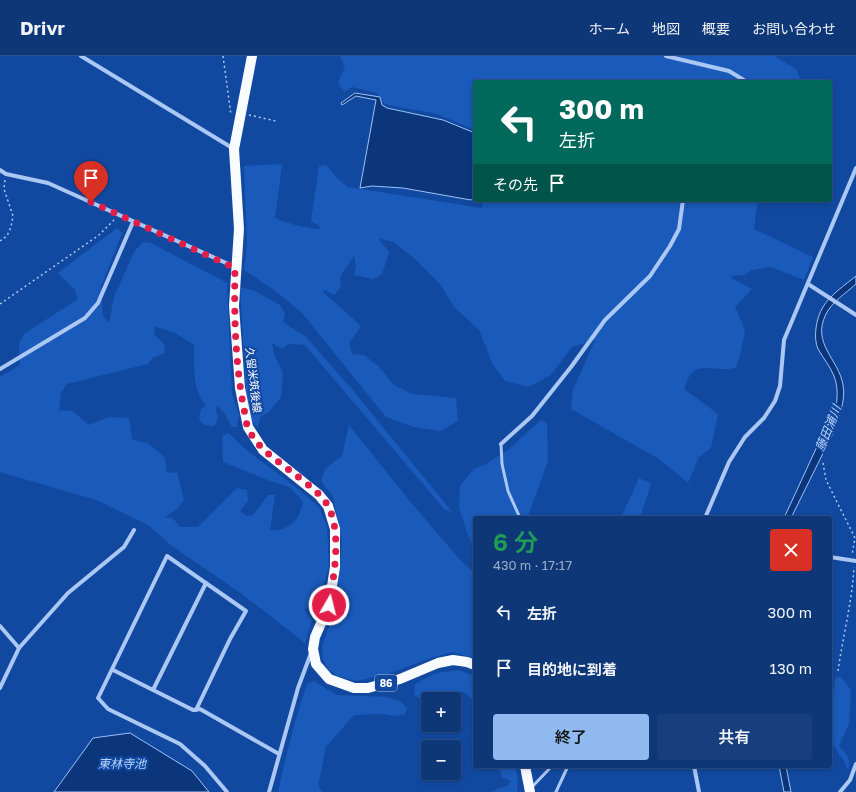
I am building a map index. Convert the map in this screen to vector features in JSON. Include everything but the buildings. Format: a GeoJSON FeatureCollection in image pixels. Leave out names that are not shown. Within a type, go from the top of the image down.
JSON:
{"type":"FeatureCollection","features":[{"type":"Feature","properties":{"kind":"main road","name":"久留米筑後線"},"geometry":{"type":"LineString","coordinates":[[252,56],[239,116],[234,149],[239,229],[235,268],[234,306],[240,388],[248,428],[262,450],[319,495],[328,506],[335,528],[335,566],[329,605],[315,637],[313,649]]}},
{"type":"Feature","properties":{"kind":"main road","name":"86"},"geometry":{"type":"LineString","coordinates":[[313,649],[316,664],[329,679],[354,688],[368,688],[400,679],[438,662],[453,660],[473,664]]}},
{"type":"Feature","properties":{"kind":"main road"},"geometry":{"type":"LineString","coordinates":[[525,768],[530,791]]}},
{"type":"Feature","properties":{"kind":"street"},"geometry":{"type":"LineString","coordinates":[[81,56],[234,149]]}},
{"type":"Feature","properties":{"kind":"street"},"geometry":{"type":"LineString","coordinates":[[666,56],[729,71],[744,80]]}},
{"type":"Feature","properties":{"kind":"street"},"geometry":{"type":"LineString","coordinates":[[706,516],[729,462],[745,437],[764,418],[775,401],[780,386],[784,340],[856,168]]}},
{"type":"Feature","properties":{"kind":"street"},"geometry":{"type":"LineString","coordinates":[[0,170],[6,174],[48,183],[235,268]]}},
{"type":"Feature","properties":{"kind":"street"},"geometry":{"type":"LineString","coordinates":[[501,444],[532,416],[571,367],[605,320],[650,276],[670,246],[678,229],[683,202]]}},
{"type":"Feature","properties":{"kind":"street"},"geometry":{"type":"LineString","coordinates":[[0,369],[85,318],[98,303],[133,222]]}},
{"type":"Feature","properties":{"kind":"street"},"geometry":{"type":"LineString","coordinates":[[808,284],[856,315]]}},
{"type":"Feature","properties":{"kind":"street"},"geometry":{"type":"LineString","coordinates":[[0,688],[19,648],[68,593],[124,547],[134,530]]}},
{"type":"Feature","properties":{"kind":"street"},"geometry":{"type":"LineString","coordinates":[[196,710],[230,639],[246,611],[167,556],[98,698],[108,709],[180,744],[205,766],[227,792]]}},
{"type":"Feature","properties":{"kind":"street"},"geometry":{"type":"LineString","coordinates":[[832,557],[854,561]]}},
{"type":"Feature","properties":{"kind":"street"},"geometry":{"type":"LineString","coordinates":[[153,690],[206,583]]}},
{"type":"Feature","properties":{"kind":"street"},"geometry":{"type":"LineString","coordinates":[[0,626],[19,648]]}},
{"type":"Feature","properties":{"kind":"street"},"geometry":{"type":"LineString","coordinates":[[269,792],[298,688],[313,649]]}},
{"type":"Feature","properties":{"kind":"street"},"geometry":{"type":"LineString","coordinates":[[112,670],[193,710],[200,709],[279,754]]}},
{"type":"Feature","properties":{"kind":"street"},"geometry":{"type":"LineString","coordinates":[[840,792],[850,780],[856,764]]}},
{"type":"Feature","properties":{"kind":"street"},"geometry":{"type":"LineString","coordinates":[[694,768],[699,792]]}},
{"type":"Feature","properties":{"kind":"lane"},"geometry":{"type":"LineString","coordinates":[[501,444],[502,464],[508,491],[519,516]]}},
{"type":"Feature","properties":{"kind":"lane"},"geometry":{"type":"LineString","coordinates":[[530,791],[550,768]]}},
{"type":"Feature","properties":{"kind":"lane"},"geometry":{"type":"LineString","coordinates":[[556,792],[567,768]]}},
{"type":"Feature","properties":{"kind":"path"},"geometry":{"type":"LineString","coordinates":[[223,56],[230,113],[232,116],[276,121]]}},
{"type":"Feature","properties":{"kind":"path"},"geometry":{"type":"LineString","coordinates":[[0,241],[7,236],[11,227],[13,216],[4,189],[6,174]]}},
{"type":"Feature","properties":{"kind":"path"},"geometry":{"type":"LineString","coordinates":[[0,304],[99,235],[120,215]]}},
{"type":"Feature","properties":{"kind":"path"},"geometry":{"type":"LineString","coordinates":[[823,462],[826,480],[856,539],[853,590],[848,608],[838,671]]}},
{"type":"Feature","properties":{"kind":"shaded area"},"geometry":{"type":"Polygon","coordinates":[[[340,56],[774,56],[796,69],[801,80],[473,80],[473,129],[437,114],[389,105],[384,103],[377,93],[352,87],[344,92],[338,82],[345,67],[340,56]]]}},
{"type":"Feature","properties":{"kind":"shaded area"},"geometry":{"type":"Polygon","coordinates":[[[282,164],[275,218],[291,224],[309,228],[320,229],[319,226],[311,221],[319,166],[326,165],[339,180],[348,187],[482,208],[483,202],[761,202],[757,205],[754,229],[813,257],[804,280],[771,267],[752,270],[744,275],[731,276],[733,279],[752,289],[735,307],[745,330],[741,352],[736,367],[731,369],[701,368],[691,374],[687,381],[684,389],[718,414],[711,448],[699,457],[688,483],[659,459],[571,409],[573,390],[595,340],[572,347],[551,375],[528,387],[505,381],[493,365],[479,330],[454,307],[441,285],[414,258],[393,242],[378,238],[389,252],[382,274],[373,279],[354,275],[356,266],[354,256],[340,277],[341,287],[334,295],[325,290],[323,292],[361,326],[349,343],[352,354],[364,355],[378,366],[394,385],[412,394],[456,398],[458,421],[440,431],[414,427],[386,417],[302,313],[277,292],[244,270],[247,245],[244,166],[282,164]]]}},
{"type":"Feature","properties":{"kind":"shaded area"},"geometry":{"type":"Polygon","coordinates":[[[117,228],[122,233],[101,287],[103,316],[109,323],[114,297],[134,252],[143,242],[151,243],[227,283],[232,394],[239,415],[237,427],[232,427],[225,414],[218,406],[216,409],[218,419],[214,426],[204,425],[199,419],[201,409],[206,406],[201,400],[196,385],[194,345],[177,334],[155,326],[154,334],[164,344],[165,353],[152,358],[148,364],[67,384],[61,393],[59,410],[72,411],[89,425],[109,417],[129,418],[132,440],[148,443],[165,458],[167,473],[177,472],[184,500],[177,509],[164,518],[172,517],[180,527],[198,527],[237,488],[247,490],[248,501],[240,511],[247,516],[253,515],[268,495],[275,495],[270,530],[288,527],[299,514],[303,502],[290,487],[270,481],[223,462],[222,436],[228,433],[245,449],[297,488],[319,507],[327,527],[329,566],[321,594],[309,604],[305,611],[312,620],[305,643],[242,594],[172,546],[148,525],[96,500],[0,472],[0,377],[20,365],[19,344],[24,334],[78,299],[75,290],[58,273],[117,228]]]}},
{"type":"Feature","properties":{"kind":"shaded area"},"geometry":{"type":"Polygon","coordinates":[[[240,287],[255,291],[280,305],[285,314],[283,322],[305,336],[351,388],[453,513],[445,510],[305,345],[288,344],[282,349],[272,343],[274,354],[283,373],[281,397],[269,412],[260,417],[258,427],[252,422],[247,408],[240,287]]]}},
{"type":"Feature","properties":{"kind":"shaded area"},"geometry":{"type":"Polygon","coordinates":[[[541,420],[547,424],[548,461],[528,516],[473,516],[473,545],[459,508],[460,486],[474,469],[486,464],[508,450],[541,420]]]}},
{"type":"Feature","properties":{"kind":"shaded area"},"geometry":{"type":"Polygon","coordinates":[[[349,425],[409,500],[460,560],[473,571],[473,657],[452,652],[388,674],[356,681],[337,676],[328,669],[323,659],[322,647],[336,606],[342,542],[333,497],[321,481],[325,469],[342,456],[349,425]]]}},
{"type":"Feature","properties":{"kind":"shaded area"},"geometry":{"type":"Polygon","coordinates":[[[639,478],[651,484],[641,516],[622,516],[639,478]]]}},
{"type":"Feature","properties":{"kind":"shaded area"},"geometry":{"type":"Polygon","coordinates":[[[458,670],[473,675],[473,701],[466,693],[454,691],[421,692],[421,699],[414,695],[415,684],[436,673],[458,670]]]}},
{"type":"Feature","properties":{"kind":"shaded area"},"geometry":{"type":"Polygon","coordinates":[[[841,677],[851,690],[849,724],[839,746],[849,759],[848,770],[843,759],[832,744],[832,704],[835,678],[841,677]]]}},
{"type":"Feature","properties":{"kind":"shaded area"},"geometry":{"type":"Polygon","coordinates":[[[314,681],[336,695],[387,697],[401,702],[407,708],[405,714],[395,716],[383,714],[354,715],[326,747],[318,786],[323,792],[278,792],[291,737],[307,684],[314,681]]]}},
{"type":"Feature","properties":{"kind":"shaded area"},"geometry":{"type":"Polygon","coordinates":[[[500,768],[515,768],[518,781],[517,792],[490,792],[508,785],[511,781],[502,777],[500,768]]]}},
{"type":"Feature","properties":{"kind":"water"},"geometry":{"type":"Polygon","coordinates":[[[355,93],[380,97],[382,105],[387,108],[443,120],[473,132],[473,199],[471,200],[403,188],[372,186],[360,188],[376,100],[356,96],[342,105],[341,103],[355,93]]]}},
{"type":"Feature","properties":{"kind":"water","name":"藤田浦川"},"geometry":{"type":"Polygon","coordinates":[[[856,276],[856,284],[832,306],[826,314],[822,325],[824,343],[841,376],[844,397],[838,419],[833,430],[834,431],[792,516],[785,516],[826,427],[829,426],[832,420],[836,408],[836,382],[816,344],[816,328],[823,307],[838,290],[856,276]]]}},
{"type":"Feature","properties":{"kind":"water","name":"東林寺池"},"geometry":{"type":"Polygon","coordinates":[[[130,733],[192,771],[209,792],[54,792],[93,738],[130,733]]]}},
{"type":"Feature","properties":{"kind":"water"},"geometry":{"type":"Polygon","coordinates":[[[779,768],[786,768],[791,792],[784,792],[779,768]]]}},
{"type":"Feature","properties":{"kind":"route"},"geometry":{"type":"LineString","coordinates":[[91,202],[235,268],[234,306],[240,388],[248,428],[262,450],[319,495],[328,506],[335,528],[335,566],[329,605]]}}]}
